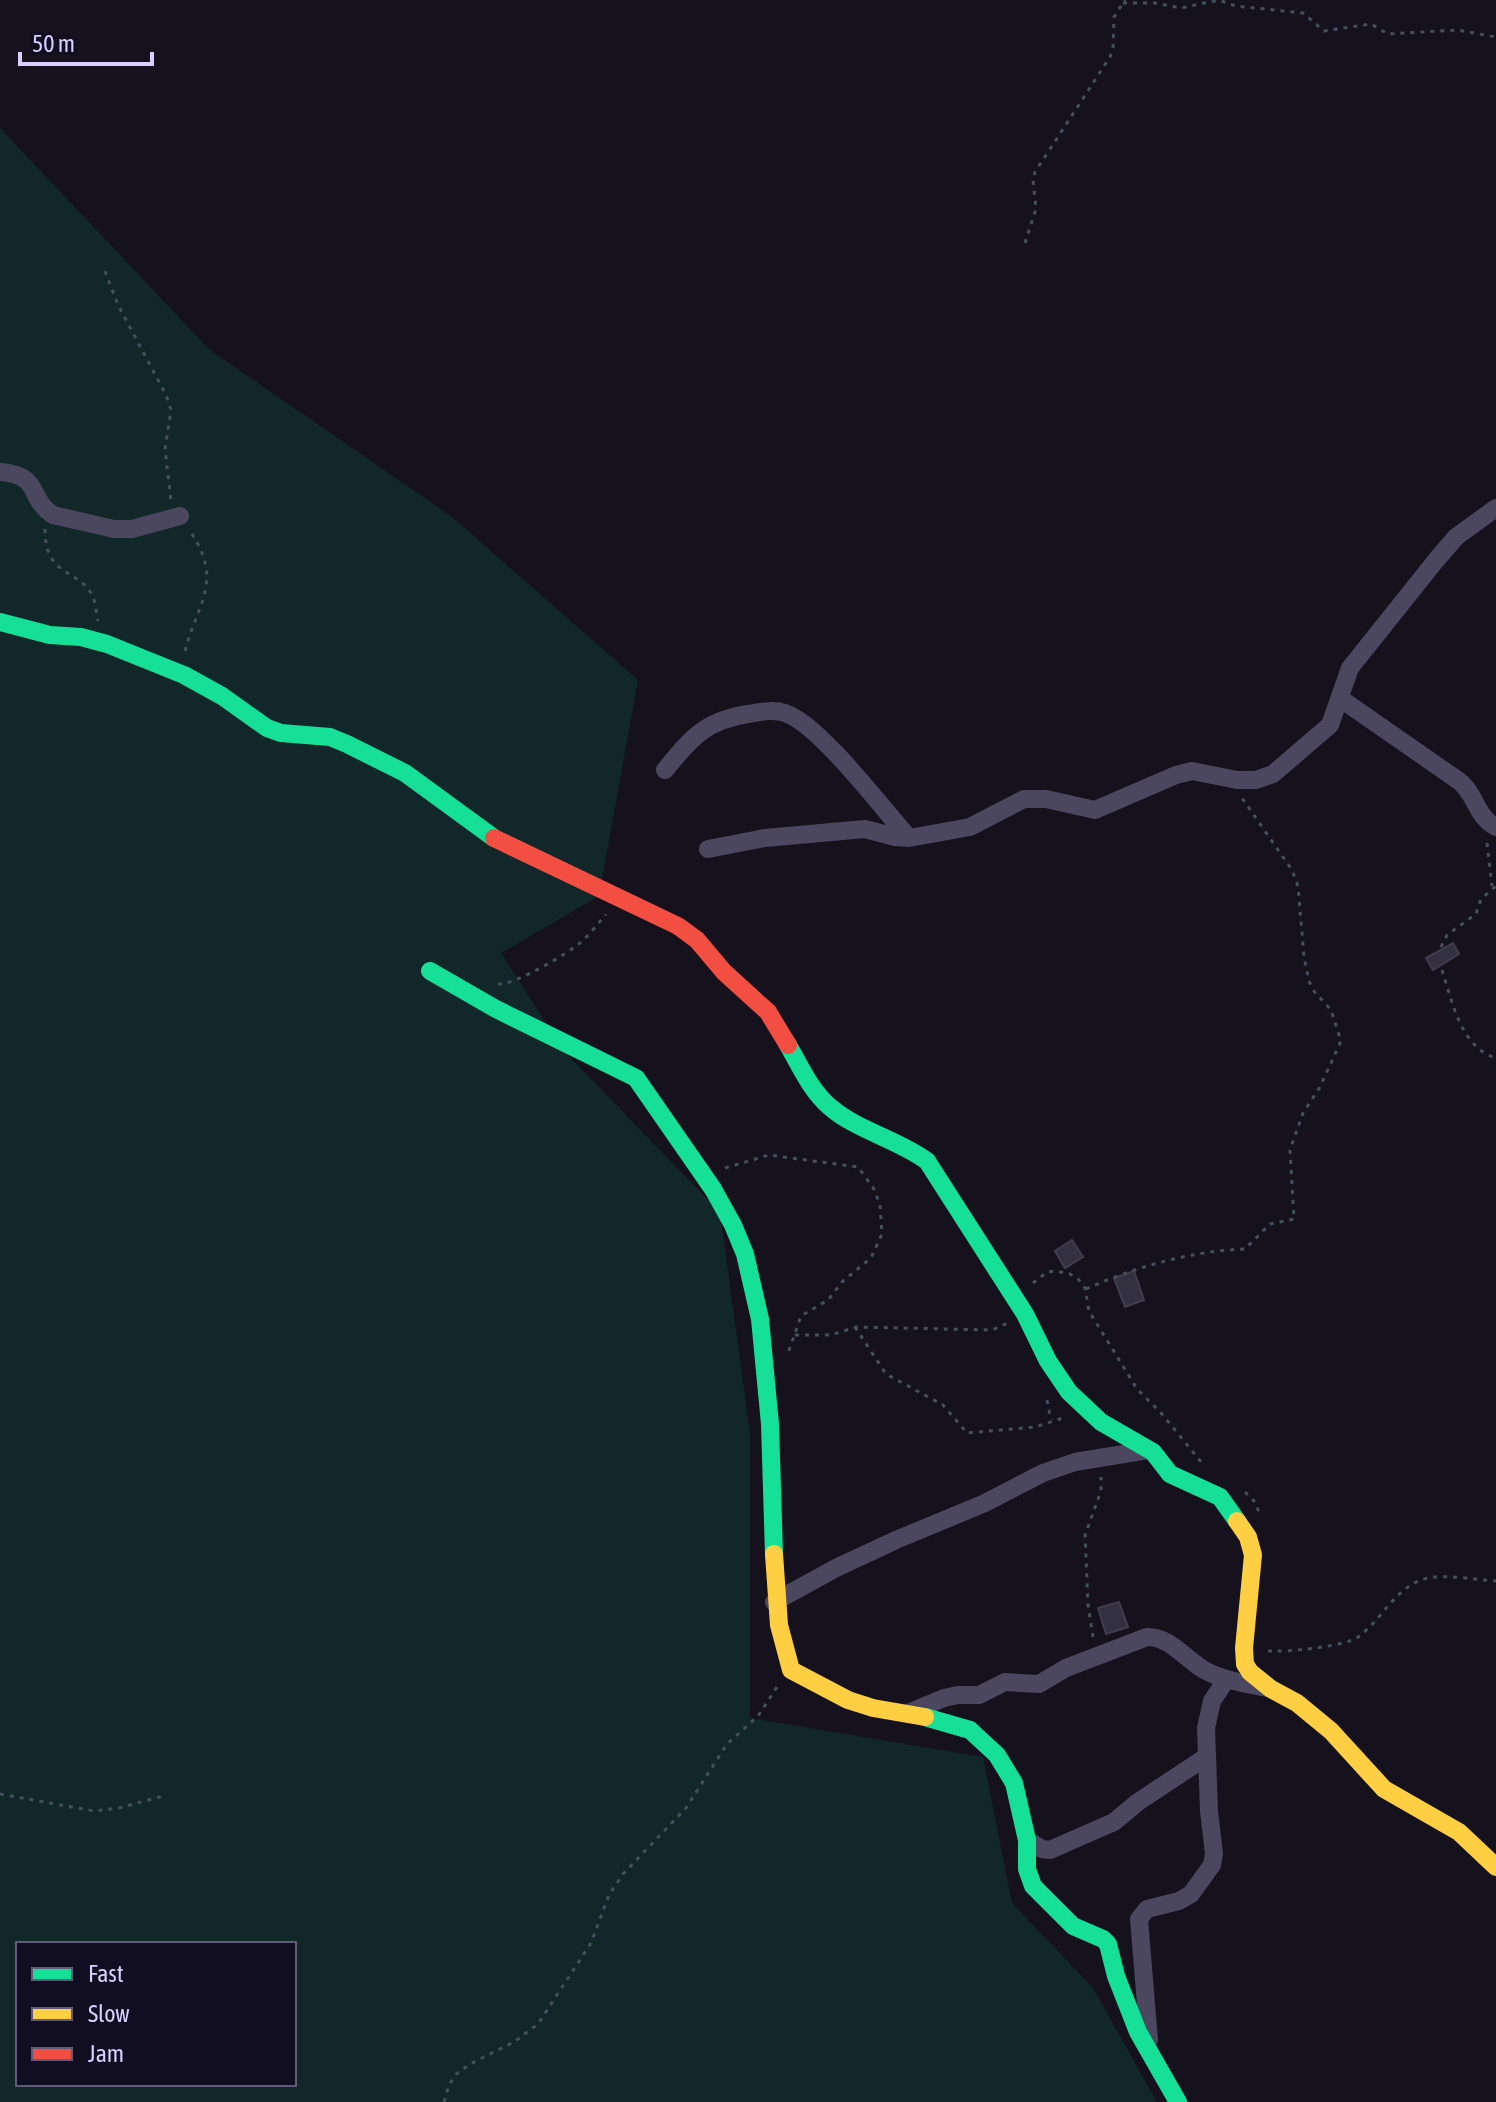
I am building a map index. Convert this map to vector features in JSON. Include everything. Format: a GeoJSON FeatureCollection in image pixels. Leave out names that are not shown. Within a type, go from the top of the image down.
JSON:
{"type":"FeatureCollection","features":[{"type":"Feature","properties":{"kind":"street"},"geometry":{"type":"LineString","coordinates":[[0,472],[13,473],[27,480],[45,509],[53,515],[114,529],[132,529],[180,516]]}},
{"type":"Feature","properties":{"kind":"street"},"geometry":{"type":"LineString","coordinates":[[708,849],[765,838],[865,829],[909,838],[970,827],[1024,799],[1046,799],[1095,810],[1192,771],[1256,780],[1273,774],[1330,725],[1350,668],[1437,559],[1456,537],[1496,508]]}},
{"type":"Feature","properties":{"kind":"street"},"geometry":{"type":"LineString","coordinates":[[0,622],[50,635],[81,637],[99,642],[184,675],[222,696],[267,728],[281,733],[330,737],[372,755],[405,773],[502,844],[678,926],[697,940],[724,972],[768,1012],[817,1094],[831,1108],[927,1161],[1022,1309],[1059,1380],[1101,1422],[1153,1452],[1170,1474],[1220,1497],[1248,1537],[1253,1555],[1245,1664],[1271,1689],[1297,1703],[1331,1731],[1384,1789],[1459,1832],[1496,1867]]}},
{"type":"Feature","properties":{"kind":"street"},"geometry":{"type":"LineString","coordinates":[[1341,699],[1467,787],[1479,812],[1496,827]]}},
{"type":"Feature","properties":{"kind":"street"},"geometry":{"type":"LineString","coordinates":[[665,770],[698,732],[712,723],[734,716],[784,712],[813,729],[909,838]]}},
{"type":"Feature","properties":{"kind":"street"},"geometry":{"type":"LineString","coordinates":[[430,971],[496,1009],[636,1078],[702,1173],[734,1226],[755,1293],[769,1409],[774,1508],[774,1602],[789,1666],[793,1673],[848,1700],[970,1730],[997,1755],[1014,1783],[1027,1840],[1027,1869],[1041,1896],[1073,1926],[1108,1944],[1128,2008],[1178,2102]]}},
{"type":"Feature","properties":{"kind":"street"},"geometry":{"type":"LineString","coordinates":[[774,1602],[848,1563],[985,1503],[1043,1473],[1075,1462],[1148,1450]]}},
{"type":"Feature","properties":{"kind":"street"},"geometry":{"type":"LineString","coordinates":[[906,1714],[944,1698],[983,1693],[1005,1682],[1039,1684],[1066,1668],[1134,1641],[1153,1637],[1172,1646],[1204,1670],[1226,1680],[1271,1689]]}},
{"type":"Feature","properties":{"kind":"street"},"geometry":{"type":"LineString","coordinates":[[1150,2054],[1139,1919],[1147,1909],[1179,1901],[1191,1894],[1212,1865],[1214,1854],[1206,1757],[1208,1714],[1212,1701],[1226,1680]]}},
{"type":"Feature","properties":{"kind":"street"},"geometry":{"type":"LineString","coordinates":[[1027,1840],[1050,1850],[1114,1822],[1138,1802],[1206,1757]]}},
{"type":"Feature","properties":{"kind":"path"},"geometry":{"type":"LineString","coordinates":[[1025,243],[1036,209],[1035,172],[1110,57],[1114,17],[1124,2],[1181,8],[1219,0],[1236,6],[1303,13],[1324,31],[1371,24],[1388,34],[1457,30],[1496,37]]}},
{"type":"Feature","properties":{"kind":"path"},"geometry":{"type":"LineString","coordinates":[[105,271],[111,290],[166,395],[171,410],[165,449],[170,498],[203,550],[208,572],[207,588],[185,650],[184,675]]}},
{"type":"Feature","properties":{"kind":"path"},"geometry":{"type":"LineString","coordinates":[[45,509],[48,550],[54,563],[91,593],[99,642]]}},
{"type":"Feature","properties":{"kind":"path"},"geometry":{"type":"LineString","coordinates":[[1086,1289],[1124,1274],[1203,1251],[1245,1249],[1270,1224],[1294,1219],[1290,1150],[1303,1113],[1320,1087],[1341,1041],[1335,1018],[1309,981],[1295,878],[1227,777]]}},
{"type":"Feature","properties":{"kind":"path"},"geometry":{"type":"LineString","coordinates":[[1441,947],[1447,935],[1476,914],[1481,899],[1494,887],[1490,853],[1479,812]]}},
{"type":"Feature","properties":{"kind":"path"},"geometry":{"type":"LineString","coordinates":[[496,984],[503,985],[523,978],[575,948],[599,923],[615,898]]}},
{"type":"Feature","properties":{"kind":"path"},"geometry":{"type":"LineString","coordinates":[[1442,970],[1454,1009],[1476,1049],[1496,1058]]}},
{"type":"Feature","properties":{"kind":"path"},"geometry":{"type":"LineString","coordinates":[[702,1173],[769,1155],[858,1167],[874,1189],[884,1225],[876,1251],[842,1282],[833,1296],[801,1316],[788,1349],[787,1365]]}},
{"type":"Feature","properties":{"kind":"path"},"geometry":{"type":"LineString","coordinates":[[794,1335],[831,1335],[855,1327],[992,1330],[1022,1309],[1035,1280],[1047,1272],[1070,1274],[1086,1289],[1089,1311],[1137,1389],[1209,1470]]}},
{"type":"Feature","properties":{"kind":"path"},"geometry":{"type":"LineString","coordinates":[[855,1327],[886,1374],[943,1405],[967,1433],[1035,1427],[1090,1412]]}},
{"type":"Feature","properties":{"kind":"path"},"geometry":{"type":"LineString","coordinates":[[1097,1657],[1088,1605],[1085,1529],[1098,1500],[1101,1477],[1113,1456]]}},
{"type":"Feature","properties":{"kind":"path"},"geometry":{"type":"LineString","coordinates":[[1244,1491],[1255,1502],[1261,1521]]}},
{"type":"Feature","properties":{"kind":"path"},"geometry":{"type":"LineString","coordinates":[[1244,1650],[1290,1652],[1351,1641],[1368,1628],[1396,1595],[1430,1577],[1496,1581]]}},
{"type":"Feature","properties":{"kind":"path"},"geometry":{"type":"LineString","coordinates":[[444,2102],[455,2075],[522,2037],[538,2024],[591,1943],[609,1895],[623,1874],[686,1808],[727,1744],[758,1716],[789,1666]]}},
{"type":"Feature","properties":{"kind":"path"},"geometry":{"type":"LineString","coordinates":[[0,1794],[94,1811],[163,1796]]}},
{"type":"Feature","properties":{"kind":"green space"},"geometry":{"type":"Polygon","coordinates":[[[0,128],[210,350],[451,516],[638,680],[599,896],[501,953],[564,1051],[720,1212],[750,1434],[750,1718],[983,1757],[1012,1903],[1093,1988],[1157,2102],[0,2102],[0,128]]]}},
{"type":"Feature","properties":{"kind":"building"},"geometry":{"type":"Polygon","coordinates":[[[1453,943],[1459,954],[1433,970],[1426,958],[1453,943]]]}},
{"type":"Feature","properties":{"kind":"building"},"geometry":{"type":"Polygon","coordinates":[[[1072,1240],[1083,1257],[1065,1268],[1055,1251],[1072,1240]]]}},
{"type":"Feature","properties":{"kind":"building"},"geometry":{"type":"Polygon","coordinates":[[[1134,1271],[1144,1300],[1125,1307],[1114,1278],[1134,1271]]]}},
{"type":"Feature","properties":{"kind":"building"},"geometry":{"type":"Polygon","coordinates":[[[1119,1602],[1128,1627],[1106,1634],[1098,1608],[1119,1602]]]}},
{"type":"Feature","properties":{"kind":"traffic: fast"},"geometry":{"type":"LineString","coordinates":[[0,622],[50,635],[81,637],[107,644],[184,675],[222,696],[267,728],[281,733],[330,737],[347,744],[405,773],[494,838]]}},
{"type":"Feature","properties":{"kind":"traffic: fast"},"geometry":{"type":"LineString","coordinates":[[430,971],[496,1009],[636,1078],[713,1189],[745,1254],[760,1319],[770,1424],[774,1554]]}},
{"type":"Feature","properties":{"kind":"traffic: fast"},"geometry":{"type":"LineString","coordinates":[[788,1045],[812,1086],[830,1107],[927,1161],[1025,1314],[1048,1361],[1069,1392],[1101,1422],[1153,1452],[1170,1474],[1220,1497],[1237,1521]]}},
{"type":"Feature","properties":{"kind":"traffic: fast"},"geometry":{"type":"LineString","coordinates":[[925,1717],[970,1730],[997,1755],[1014,1783],[1027,1840],[1027,1869],[1033,1886],[1073,1926],[1108,1944],[1116,1976],[1138,2032],[1178,2102]]}},
{"type":"Feature","properties":{"kind":"traffic: slow"},"geometry":{"type":"LineString","coordinates":[[1237,1521],[1248,1537],[1253,1555],[1244,1648],[1245,1664],[1250,1672],[1271,1689],[1297,1703],[1331,1731],[1384,1789],[1459,1832],[1496,1867]]}},
{"type":"Feature","properties":{"kind":"traffic: slow"},"geometry":{"type":"LineString","coordinates":[[774,1554],[779,1625],[791,1670],[848,1700],[873,1708],[925,1717]]}},
{"type":"Feature","properties":{"kind":"traffic: jam"},"geometry":{"type":"LineString","coordinates":[[494,838],[678,926],[697,940],[724,972],[768,1012],[788,1045]]}}]}
